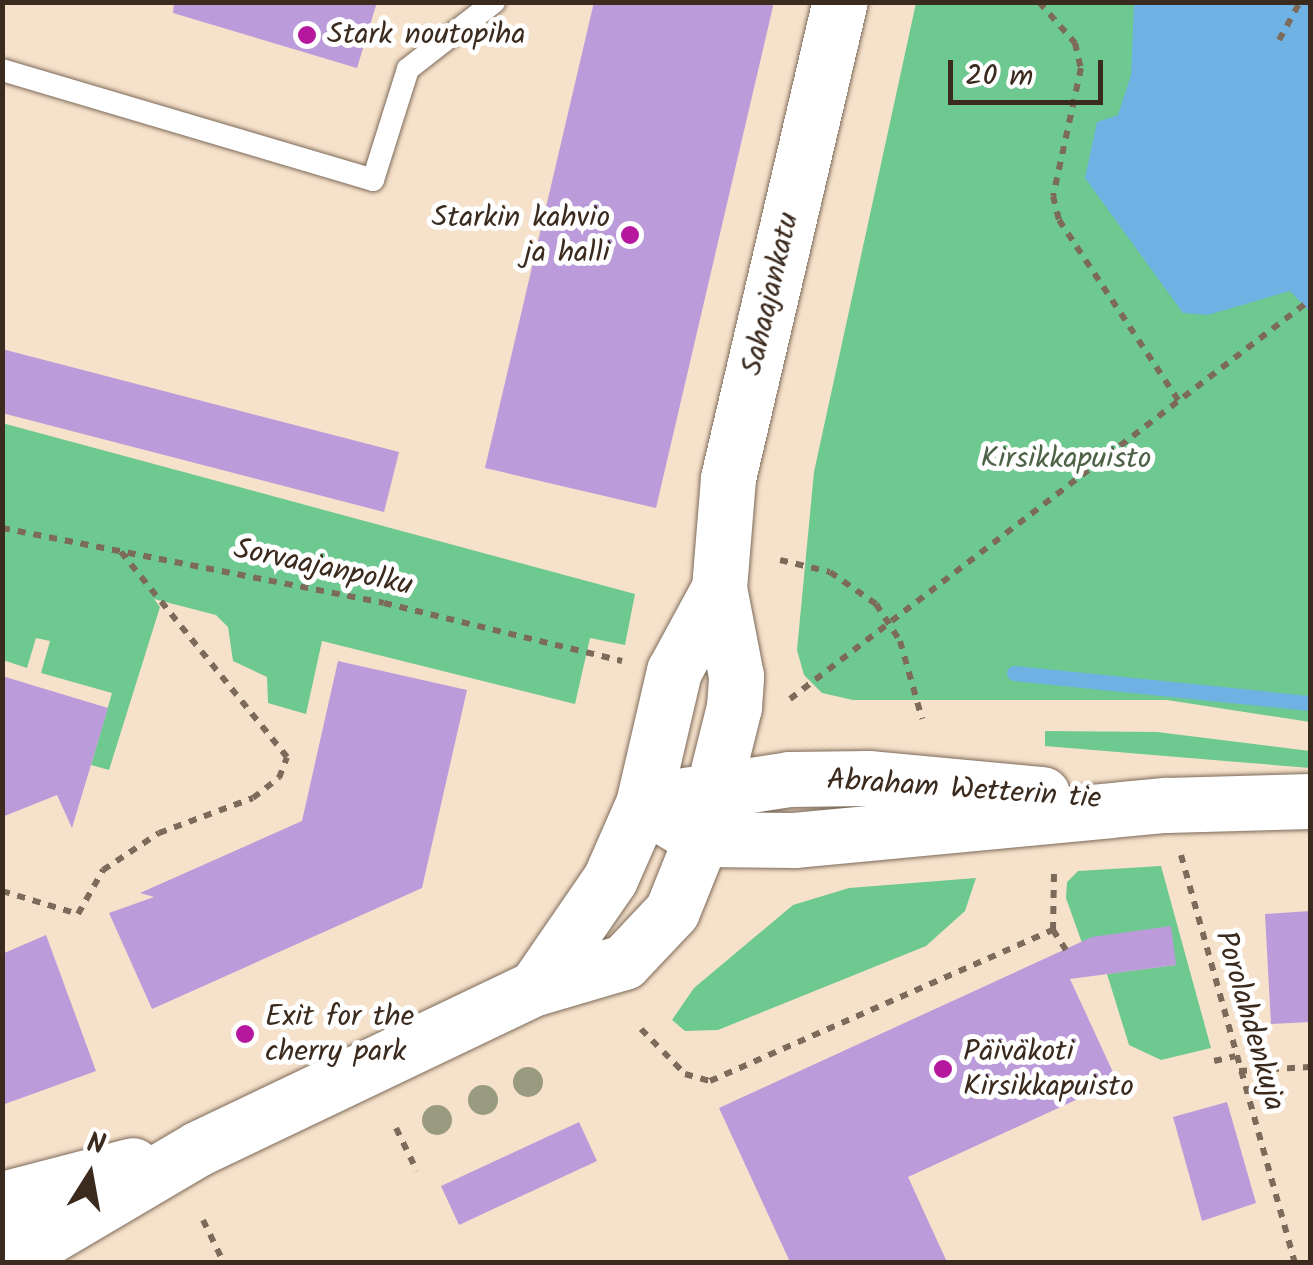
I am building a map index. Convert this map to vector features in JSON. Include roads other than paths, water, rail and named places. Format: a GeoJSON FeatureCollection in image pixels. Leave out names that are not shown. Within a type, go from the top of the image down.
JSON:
{"type":"FeatureCollection","features":[{"type":"Feature","properties":{"kind":"main road","name":"Sahaajankatu"},"geometry":{"type":"LineString","coordinates":[[702,840],[736,676],[718,588],[728,478],[840,2]]}},
{"type":"Feature","properties":{"kind":"main road","name":"Sahaajankatu"},"geometry":{"type":"LineString","coordinates":[[643,804],[674,671],[718,588]]}},
{"type":"Feature","properties":{"kind":"main road","name":"Abraham Wetterin tie"},"geometry":{"type":"LineString","coordinates":[[643,804],[716,787],[868,778],[1173,827]]}},
{"type":"Feature","properties":{"kind":"main road","name":"Abraham Wetterin tie"},"geometry":{"type":"LineString","coordinates":[[702,840],[1173,827],[1310,800]]}},
{"type":"Feature","properties":{"kind":"main road"},"geometry":{"type":"LineString","coordinates":[[2,1254],[41,1241],[199,1148],[535,988],[614,967],[650,942],[672,911],[702,840],[643,804],[610,878],[535,988]]}},
{"type":"Feature","properties":{"kind":"main road"},"geometry":{"type":"LineString","coordinates":[[2,1200],[199,1148]]}},
{"type":"Feature","properties":{"kind":"lane"},"geometry":{"type":"LineString","coordinates":[[2,70],[374,180],[408,68],[494,2]]}},
{"type":"Feature","properties":{"kind":"water"},"geometry":{"type":"Polygon","coordinates":[[[1134,3],[1310,3],[1310,312],[1290,291],[1208,315],[1183,313],[1085,178],[1097,122],[1118,115],[1131,75],[1134,3]]]}},
{"type":"Feature","properties":{"kind":"waterway"},"geometry":{"type":"LineString","coordinates":[[1014,673],[1310,703]]}},
{"type":"Feature","properties":{"kind":"place","name":"Stark noutopiha"},"geometry":{"type":"Point","coordinates":[307,35]}},
{"type":"Feature","properties":{"kind":"place","name":"Starkin kahvio ja halli"},"geometry":{"type":"Point","coordinates":[630,235]}},
{"type":"Feature","properties":{"kind":"place","name":"Exit for the cherry park"},"geometry":{"type":"Point","coordinates":[245,1034]}},
{"type":"Feature","properties":{"kind":"place","name":"Päiväkoti Kirsikkapuisto"},"geometry":{"type":"Point","coordinates":[943,1069]}},
{"type":"Feature","properties":{"kind":"park label","name":"Kirsikkapuisto"},"geometry":{"type":"Point","coordinates":[1066,459]}}]}
